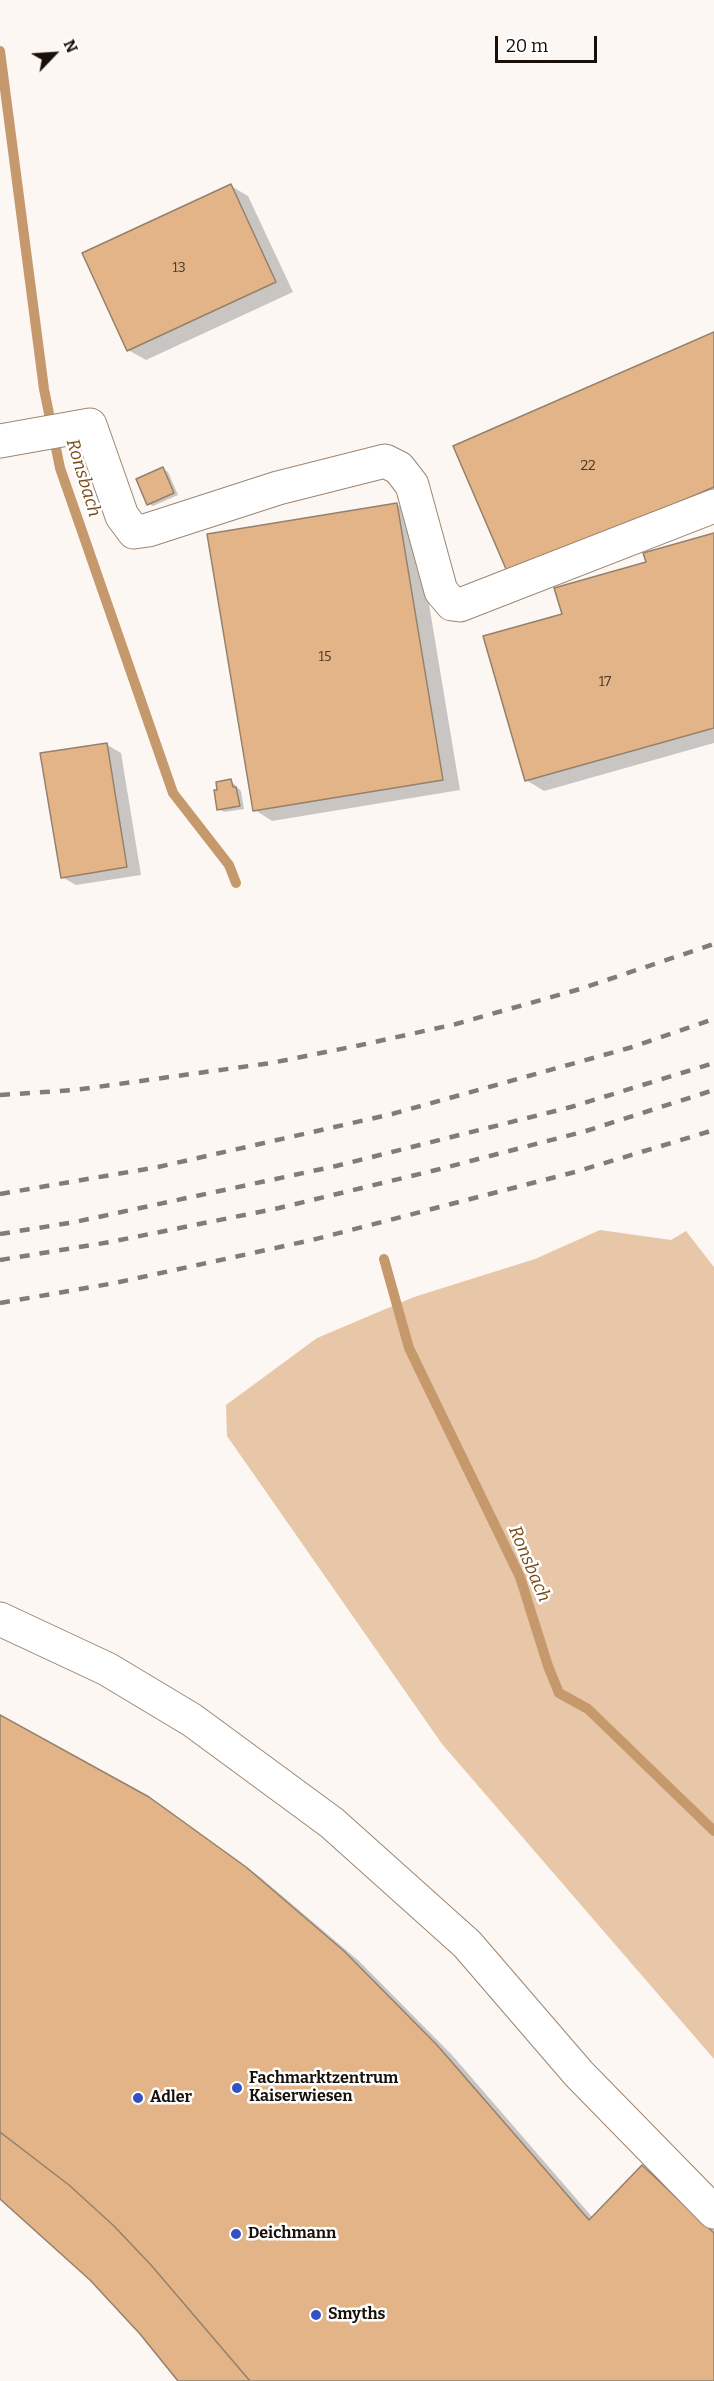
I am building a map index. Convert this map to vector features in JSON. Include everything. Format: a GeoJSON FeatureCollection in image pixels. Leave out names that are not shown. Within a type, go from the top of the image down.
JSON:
{"type":"FeatureCollection","features":[{"type":"Feature","properties":{"kind":"street"},"geometry":{"type":"LineString","coordinates":[[0,441],[90,425],[122,516],[134,532],[148,530],[278,488],[385,461],[399,468],[412,485],[441,591],[452,604],[460,605],[714,506]]}},
{"type":"Feature","properties":{"kind":"street"},"geometry":{"type":"LineString","coordinates":[[0,1619],[107,1669],[192,1720],[332,1823],[467,1944],[579,2074],[714,2212]]}},
{"type":"Feature","properties":{"kind":"shaded area"},"geometry":{"type":"Polygon","coordinates":[[[600,1230],[671,1240],[686,1231],[714,1267],[714,2059],[442,1744],[227,1436],[226,1405],[317,1338],[414,1297],[535,1259],[600,1230]]]}},
{"type":"Feature","properties":{"kind":"building"},"geometry":{"type":"Polygon","coordinates":[[[231,184],[276,282],[127,351],[82,253],[231,184]]]}},
{"type":"Feature","properties":{"kind":"building"},"geometry":{"type":"Polygon","coordinates":[[[714,332],[714,487],[509,576],[453,446],[714,332]]]}},
{"type":"Feature","properties":{"kind":"building"},"geometry":{"type":"Polygon","coordinates":[[[163,467],[174,493],[147,505],[136,479],[163,467]]]}},
{"type":"Feature","properties":{"kind":"building"},"geometry":{"type":"Polygon","coordinates":[[[397,503],[443,780],[253,811],[207,534],[397,503]]]}},
{"type":"Feature","properties":{"kind":"building"},"geometry":{"type":"Polygon","coordinates":[[[714,533],[714,728],[525,781],[483,636],[562,614],[554,588],[646,562],[643,553],[714,533]]]}},
{"type":"Feature","properties":{"kind":"building"},"geometry":{"type":"Polygon","coordinates":[[[107,743],[127,867],[61,878],[40,753],[107,743]]]}},
{"type":"Feature","properties":{"kind":"building"},"geometry":{"type":"Polygon","coordinates":[[[231,779],[233,787],[236,787],[240,806],[217,810],[214,790],[217,790],[216,782],[231,779]]]}},
{"type":"Feature","properties":{"kind":"building","name":"Fachmarktzentrum Kaiserwiesen"},"geometry":{"type":"Polygon","coordinates":[[[0,1715],[149,1797],[246,1867],[344,1951],[437,2045],[589,2220],[642,2165],[714,2233],[714,2381],[250,2381],[151,2265],[114,2226],[69,2185],[0,2132],[0,1715]]]}},
{"type":"Feature","properties":{"kind":"building"},"geometry":{"type":"Polygon","coordinates":[[[0,2132],[69,2185],[114,2226],[151,2265],[250,2381],[178,2381],[140,2334],[90,2280],[0,2199],[0,2132]]]}},
{"type":"Feature","properties":{"kind":"waterway","name":"Ronsbach"},"geometry":{"type":"LineString","coordinates":[[0,51],[44,389],[60,468],[173,793],[229,865],[236,883]]}},
{"type":"Feature","properties":{"kind":"waterway","name":"Ronsbach"},"geometry":{"type":"LineString","coordinates":[[384,1259],[409,1348],[520,1577],[548,1666],[559,1693],[588,1709],[714,1831]]}},
{"type":"Feature","properties":{"kind":"railway"},"geometry":{"type":"LineString","coordinates":[[0,1095],[75,1090],[271,1063],[361,1045],[456,1024],[580,989],[714,944]]}},
{"type":"Feature","properties":{"kind":"railway"},"geometry":{"type":"LineString","coordinates":[[0,1194],[158,1167],[392,1114],[629,1048],[714,1019]]}},
{"type":"Feature","properties":{"kind":"railway"},"geometry":{"type":"LineString","coordinates":[[0,1234],[75,1222],[336,1166],[571,1107],[714,1063]]}},
{"type":"Feature","properties":{"kind":"railway"},"geometry":{"type":"LineString","coordinates":[[0,1260],[110,1242],[279,1208],[586,1131],[714,1090]]}},
{"type":"Feature","properties":{"kind":"railway"},"geometry":{"type":"LineString","coordinates":[[0,1303],[115,1283],[312,1240],[575,1172],[714,1130]]}},
{"type":"Feature","properties":{"kind":"place","name":"Fachmarktzentrum Kaiserwiesen"},"geometry":{"type":"Point","coordinates":[237,2088]}},
{"type":"Feature","properties":{"kind":"place","name":"Adler"},"geometry":{"type":"Point","coordinates":[138,2098]}},
{"type":"Feature","properties":{"kind":"place","name":"Deichmann"},"geometry":{"type":"Point","coordinates":[236,2234]}},
{"type":"Feature","properties":{"kind":"place","name":"Smyths"},"geometry":{"type":"Point","coordinates":[316,2315]}}]}
